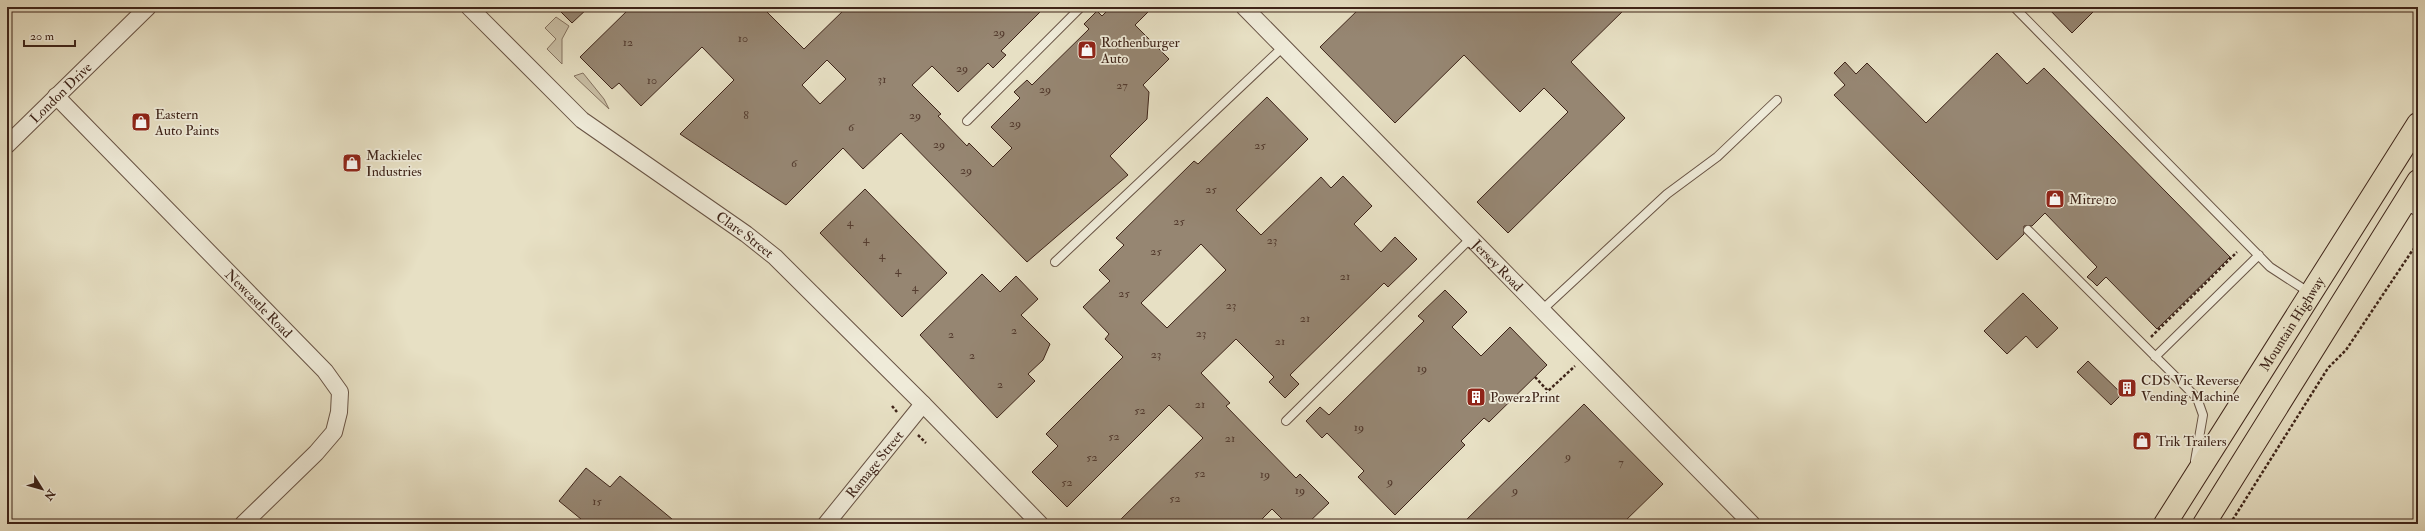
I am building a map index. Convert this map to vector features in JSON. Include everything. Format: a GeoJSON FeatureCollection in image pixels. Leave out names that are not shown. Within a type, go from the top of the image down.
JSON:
{"type":"FeatureCollection","features":[{"type":"Feature","properties":{"kind":"main road","name":"Mountain Highway"},"geometry":{"type":"LineString","coordinates":[[2165,524],[2418,124]]}},
{"type":"Feature","properties":{"kind":"main road"},"geometry":{"type":"LineString","coordinates":[[2204,524],[2338,311],[2411,208],[2418,181]]}},
{"type":"Feature","properties":{"kind":"main road"},"geometry":{"type":"LineString","coordinates":[[2311,294],[2338,311]]}},
{"type":"Feature","properties":{"kind":"street","name":"London Drive"},"geometry":{"type":"LineString","coordinates":[[7,145],[148,7]]}},
{"type":"Feature","properties":{"kind":"street","name":"Clare Street"},"geometry":{"type":"LineString","coordinates":[[469,7],[582,120],[746,234],[775,257],[1003,484],[1040,524]]}},
{"type":"Feature","properties":{"kind":"street","name":"Jersey Road"},"geometry":{"type":"LineString","coordinates":[[1244,7],[1752,524]]}},
{"type":"Feature","properties":{"kind":"street","name":"Newcastle Road"},"geometry":{"type":"LineString","coordinates":[[56,96],[325,371],[340,392],[339,412],[334,432],[316,453],[243,524]]}},
{"type":"Feature","properties":{"kind":"street","name":"Ramage Street"},"geometry":{"type":"LineString","coordinates":[[826,524],[923,404]]}},
{"type":"Feature","properties":{"kind":"lane"},"geometry":{"type":"LineString","coordinates":[[967,121],[1081,7]]}},
{"type":"Feature","properties":{"kind":"lane"},"geometry":{"type":"LineString","coordinates":[[2014,7],[2258,255],[2277,272],[2311,294]]}},
{"type":"Feature","properties":{"kind":"lane"},"geometry":{"type":"LineString","coordinates":[[1055,262],[1283,47]]}},
{"type":"Feature","properties":{"kind":"lane"},"geometry":{"type":"LineString","coordinates":[[1542,310],[1667,194],[1717,157],[1778,100]]}},
{"type":"Feature","properties":{"kind":"lane"},"geometry":{"type":"LineString","coordinates":[[2030,233],[2197,398],[2203,414],[2200,441],[2189,487]]}},
{"type":"Feature","properties":{"kind":"lane"},"geometry":{"type":"LineString","coordinates":[[1286,421],[1471,238]]}},
{"type":"Feature","properties":{"kind":"lane"},"geometry":{"type":"LineString","coordinates":[[2155,357],[2258,255]]}},
{"type":"Feature","properties":{"kind":"path"},"geometry":{"type":"LineString","coordinates":[[2143,345],[2246,243]]}},
{"type":"Feature","properties":{"kind":"path"},"geometry":{"type":"LineString","coordinates":[[2230,524],[2328,368],[2346,350],[2418,244]]}},
{"type":"Feature","properties":{"kind":"path"},"geometry":{"type":"LineString","coordinates":[[1535,376],[1548,391],[1586,355]]}},
{"type":"Feature","properties":{"kind":"shaded area"},"geometry":{"type":"Polygon","coordinates":[[[556,17],[569,26],[562,39],[562,64],[547,49],[556,39],[545,28],[556,17]]]}},
{"type":"Feature","properties":{"kind":"shaded area"},"geometry":{"type":"Polygon","coordinates":[[[583,73],[604,99],[609,109],[574,76],[583,73]]]}},
{"type":"Feature","properties":{"kind":"building"},"geometry":{"type":"Polygon","coordinates":[[[556,7],[589,7],[572,23],[556,7]]]}},
{"type":"Feature","properties":{"kind":"building"},"geometry":{"type":"Polygon","coordinates":[[[631,7],[762,7],[804,49],[847,7],[1045,7],[1001,51],[1006,55],[993,68],[988,63],[958,92],[932,66],[912,85],[941,114],[938,116],[967,146],[969,143],[993,167],[1012,148],[991,127],[1020,98],[1014,92],[1027,80],[1032,85],[1089,29],[1084,24],[1097,11],[1102,16],[1111,7],[1153,7],[1135,25],[1169,59],[1143,85],[1149,92],[1147,119],[1110,156],[1128,175],[1027,262],[901,133],[863,169],[843,148],[786,205],[680,134],[734,80],[702,47],[641,106],[619,83],[612,89],[580,57],[631,7]],[[827,60],[802,85],[820,104],[846,79],[827,60]]]}},
{"type":"Feature","properties":{"kind":"building"},"geometry":{"type":"Polygon","coordinates":[[[1361,7],[1627,7],[1571,62],[1625,118],[1508,233],[1477,202],[1568,112],[1544,88],[1520,112],[1464,55],[1395,123],[1320,47],[1361,7]]]}},
{"type":"Feature","properties":{"kind":"building"},"geometry":{"type":"Polygon","coordinates":[[[2047,7],[2098,7],[2072,33],[2047,7]]]}},
{"type":"Feature","properties":{"kind":"building","name":"Mitre 10"},"geometry":{"type":"Polygon","coordinates":[[[1997,53],[2027,84],[2044,68],[2230,257],[2157,329],[2106,277],[2097,286],[2087,277],[2097,267],[2045,213],[2032,226],[2024,226],[2024,234],[1997,260],[1834,95],[1845,85],[1834,73],[1845,62],[1856,74],[1867,63],[1926,123],[1997,53]]]}},
{"type":"Feature","properties":{"kind":"building"},"geometry":{"type":"Polygon","coordinates":[[[1267,97],[1308,139],[1236,210],[1261,235],[1321,177],[1331,188],[1343,176],[1372,206],[1354,224],[1381,252],[1395,237],[1417,259],[1388,287],[1384,283],[1290,375],[1299,384],[1285,398],[1269,382],[1274,377],[1236,339],[1201,373],[1230,403],[1226,406],[1296,478],[1300,474],[1329,503],[1307,524],[1287,524],[1272,509],[1257,524],[1116,524],[1203,438],[1169,405],[1067,507],[1032,472],[1058,446],[1046,434],[1123,357],[1105,339],[1109,334],[1083,307],[1110,281],[1099,270],[1124,245],[1116,238],[1194,161],[1198,164],[1267,97]],[[1201,244],[1141,303],[1167,328],[1226,270],[1201,244]]]}},
{"type":"Feature","properties":{"kind":"building"},"geometry":{"type":"Polygon","coordinates":[[[865,189],[947,273],[902,317],[820,233],[865,189]]]}},
{"type":"Feature","properties":{"kind":"building"},"geometry":{"type":"Polygon","coordinates":[[[982,274],[1000,292],[1016,276],[1038,299],[1021,315],[1050,344],[1043,360],[1028,374],[1035,381],[997,418],[920,335],[982,274]]]}},
{"type":"Feature","properties":{"kind":"building"},"geometry":{"type":"Polygon","coordinates":[[[1445,290],[1467,312],[1452,327],[1481,356],[1510,327],[1547,365],[1489,422],[1484,418],[1461,441],[1465,445],[1395,515],[1358,477],[1364,471],[1327,433],[1322,438],[1306,421],[1320,407],[1329,415],[1424,321],[1418,316],[1445,290]]]}},
{"type":"Feature","properties":{"kind":"building"},"geometry":{"type":"Polygon","coordinates":[[[2023,293],[2058,328],[2037,348],[2026,336],[2007,354],[1984,331],[2023,293]]]}},
{"type":"Feature","properties":{"kind":"building"},"geometry":{"type":"Polygon","coordinates":[[[2088,361],[2122,394],[2111,405],[2077,372],[2088,361]]]}},
{"type":"Feature","properties":{"kind":"building"},"geometry":{"type":"Polygon","coordinates":[[[1584,404],[1663,484],[1622,524],[1462,524],[1584,404]]]}},
{"type":"Feature","properties":{"kind":"building"},"geometry":{"type":"Polygon","coordinates":[[[586,468],[610,487],[620,476],[678,524],[587,524],[559,501],[586,468]]]}},
{"type":"Feature","properties":{"kind":"place","name":"Rothenburger Auto"},"geometry":{"type":"Point","coordinates":[1087,50]}},
{"type":"Feature","properties":{"kind":"place","name":"Eastern Auto Paints"},"geometry":{"type":"Point","coordinates":[141,122]}},
{"type":"Feature","properties":{"kind":"place","name":"Mackielec Industries"},"geometry":{"type":"Point","coordinates":[352,163]}},
{"type":"Feature","properties":{"kind":"place","name":"Mitre 10"},"geometry":{"type":"Point","coordinates":[2055,199]}},
{"type":"Feature","properties":{"kind":"place","name":"CDS Vic Reverse Vending Machine"},"geometry":{"type":"Point","coordinates":[2127,388]}},
{"type":"Feature","properties":{"kind":"place","name":"Power2Print"},"geometry":{"type":"Point","coordinates":[1476,397]}},
{"type":"Feature","properties":{"kind":"place","name":"Trik Trailers"},"geometry":{"type":"Point","coordinates":[2142,441]}}]}
